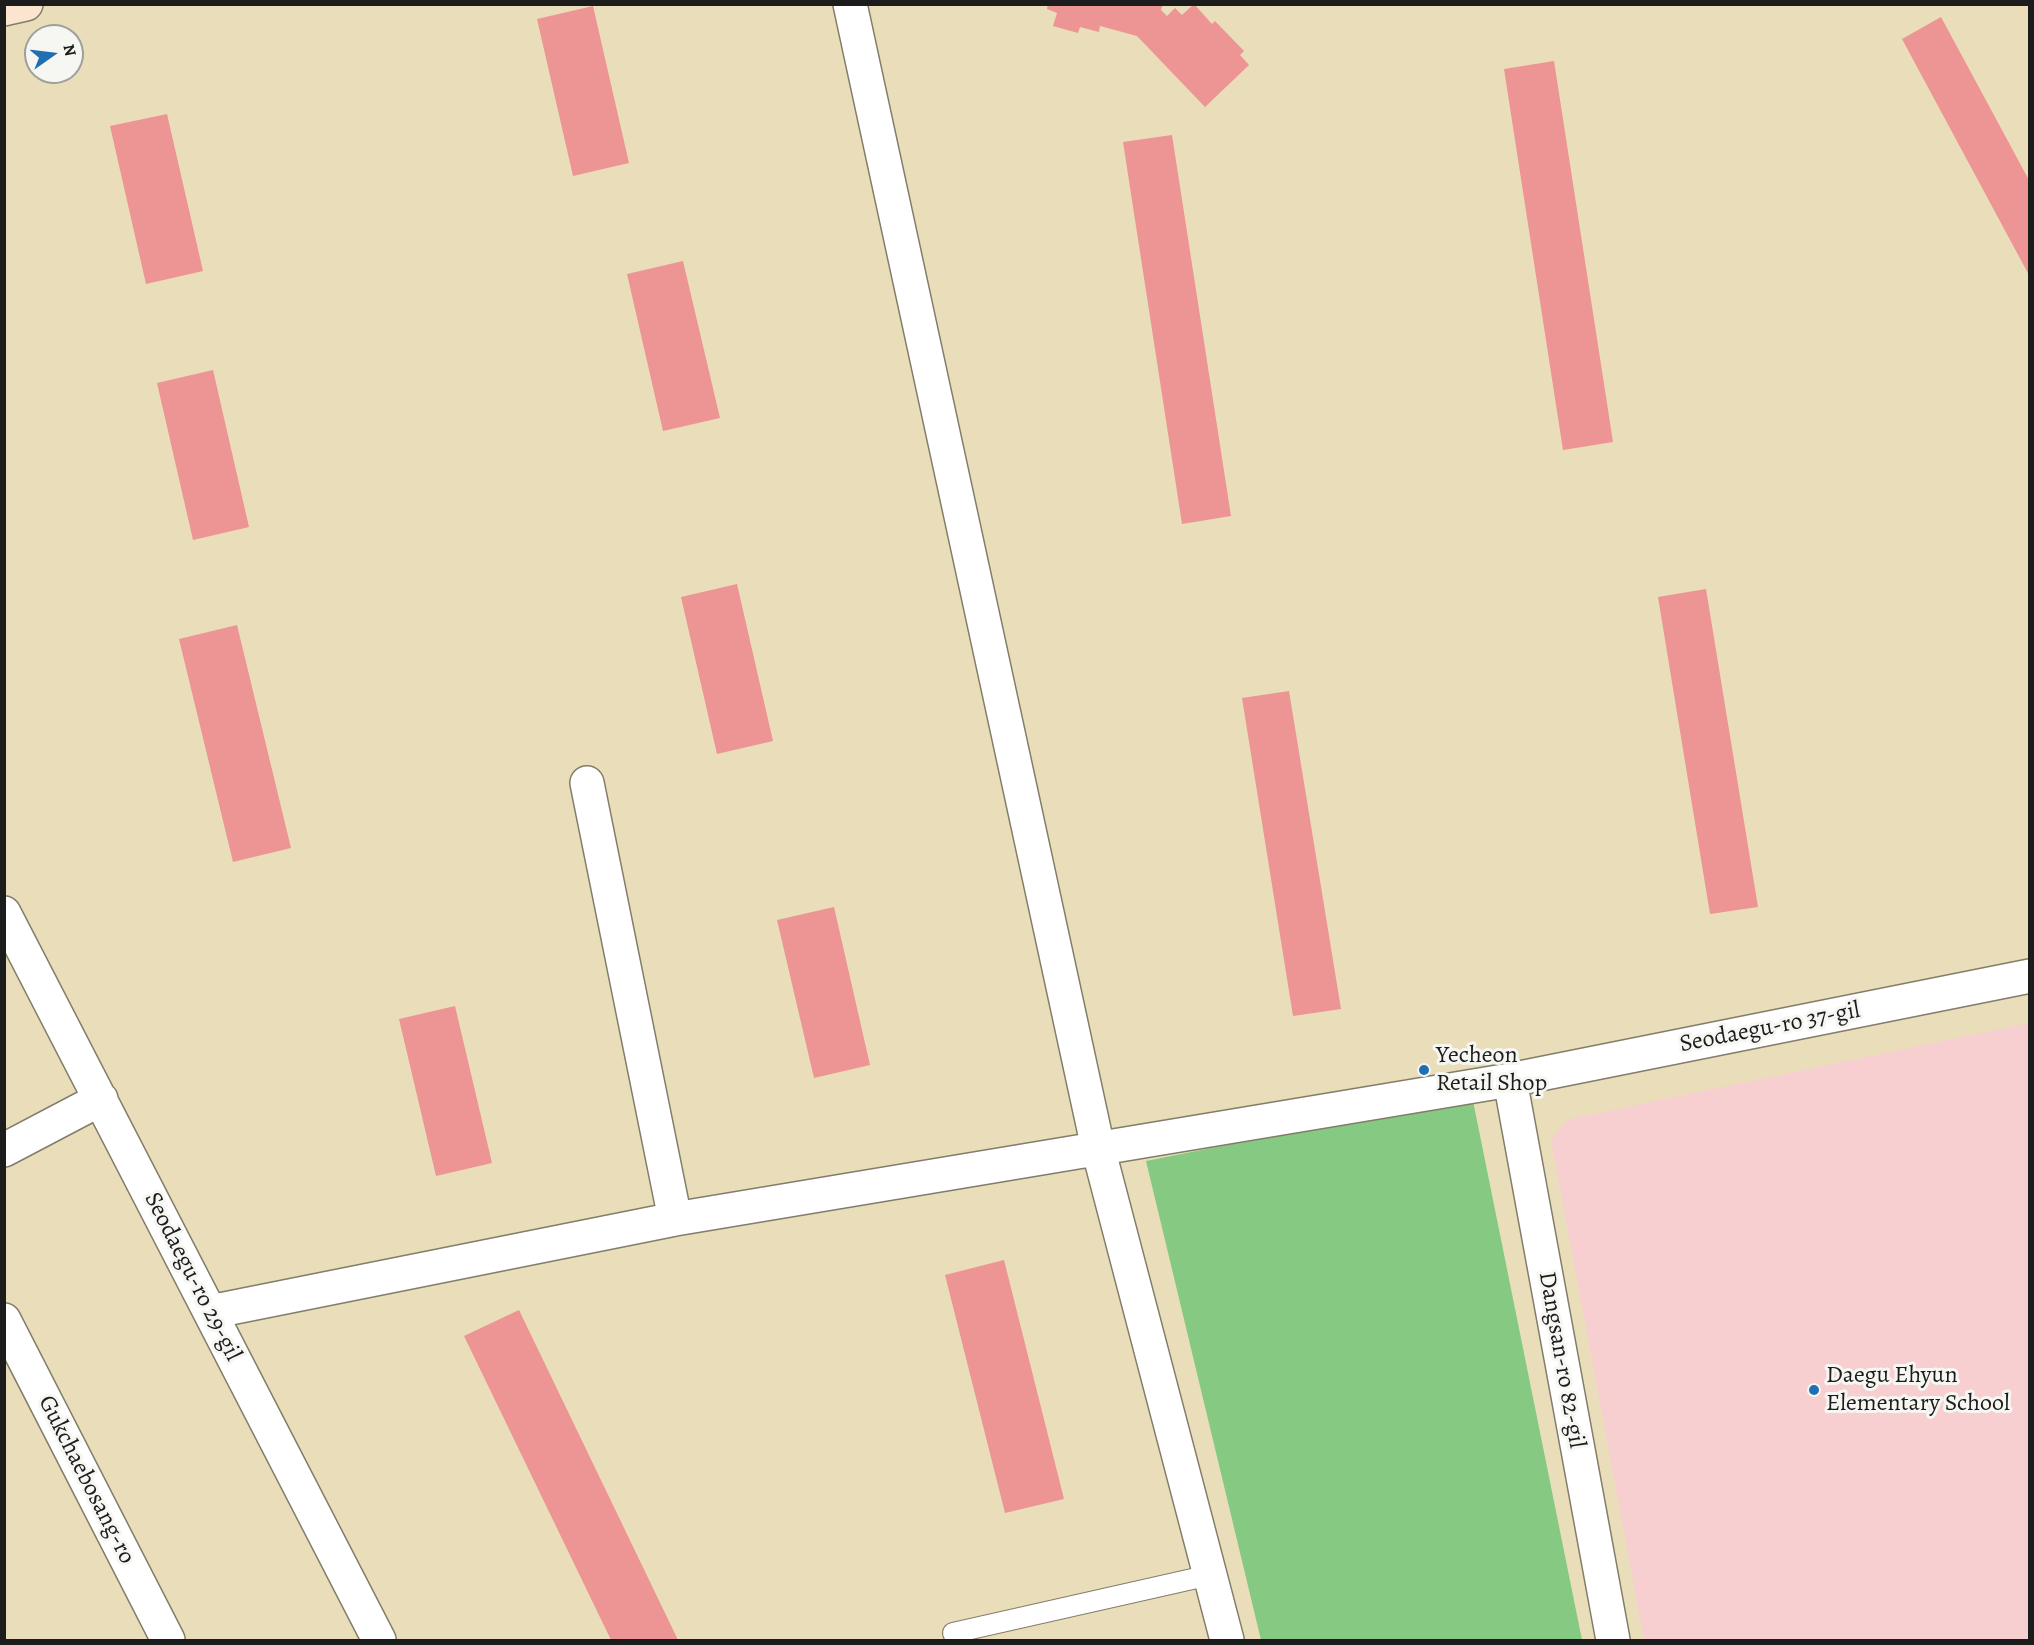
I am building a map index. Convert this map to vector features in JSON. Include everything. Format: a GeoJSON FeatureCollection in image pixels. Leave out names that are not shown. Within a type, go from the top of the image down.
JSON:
{"type":"FeatureCollection","features":[{"type":"Feature","properties":{"kind":"main road"},"geometry":{"type":"LineString","coordinates":[[4,9],[26,4]]}},
{"type":"Feature","properties":{"kind":"street"},"geometry":{"type":"LineString","coordinates":[[850,4],[1098,1148],[1227,1641]]}},
{"type":"Feature","properties":{"kind":"street"},"geometry":{"type":"LineString","coordinates":[[587,783],[675,1219]]}},
{"type":"Feature","properties":{"kind":"street","name":"Seodaegu-ro 29-gil"},"geometry":{"type":"LineString","coordinates":[[4,913],[379,1641]]}},
{"type":"Feature","properties":{"kind":"street","name":"Seodaegu-ro 37-gil"},"geometry":{"type":"LineString","coordinates":[[210,1312],[675,1219],[1510,1080],[2030,976]]}},
{"type":"Feature","properties":{"kind":"street","name":"Dangsan-ro 82-gil"},"geometry":{"type":"LineString","coordinates":[[1510,1080],[1613,1641]]}},
{"type":"Feature","properties":{"kind":"street"},"geometry":{"type":"LineString","coordinates":[[4,1150],[101,1099]]}},
{"type":"Feature","properties":{"kind":"street","name":"Gukchaebosang-ro"},"geometry":{"type":"LineString","coordinates":[[4,1320],[168,1641]]}},
{"type":"Feature","properties":{"kind":"lane"},"geometry":{"type":"LineString","coordinates":[[953,1633],[1210,1575]]}},
{"type":"Feature","properties":{"kind":"shaded area","name":"Daegu Ehyun Elementary School"},"geometry":{"type":"Polygon","coordinates":[[[2029,1023],[2029,1640],[1644,1640],[1551,1140],[1569,1119],[2029,1023]]]}},
{"type":"Feature","properties":{"kind":"green space"},"geometry":{"type":"Polygon","coordinates":[[[1472,1096],[1582,1640],[1261,1640],[1146,1161],[1472,1096]]]}},
{"type":"Feature","properties":{"kind":"building"},"geometry":{"type":"Polygon","coordinates":[[[1048,4],[1163,4],[1161,10],[1167,16],[1175,8],[1182,15],[1194,4],[1212,24],[1215,21],[1244,51],[1240,55],[1249,65],[1205,107],[1137,36],[1100,26],[1099,32],[1080,27],[1078,33],[1053,26],[1057,13],[1047,9],[1048,4]]]}},
{"type":"Feature","properties":{"kind":"building"},"geometry":{"type":"Polygon","coordinates":[[[593,6],[629,163],[573,176],[537,19],[593,6]]]}},
{"type":"Feature","properties":{"kind":"building"},"geometry":{"type":"Polygon","coordinates":[[[1941,17],[2030,182],[2030,277],[1902,39],[1941,17]]]}},
{"type":"Feature","properties":{"kind":"building"},"geometry":{"type":"Polygon","coordinates":[[[1554,61],[1613,442],[1563,450],[1504,69],[1554,61]]]}},
{"type":"Feature","properties":{"kind":"building"},"geometry":{"type":"Polygon","coordinates":[[[167,114],[203,271],[146,284],[110,126],[167,114]]]}},
{"type":"Feature","properties":{"kind":"building"},"geometry":{"type":"Polygon","coordinates":[[[1172,135],[1231,516],[1182,524],[1123,142],[1172,135]]]}},
{"type":"Feature","properties":{"kind":"building"},"geometry":{"type":"Polygon","coordinates":[[[683,261],[720,418],[663,431],[627,274],[683,261]]]}},
{"type":"Feature","properties":{"kind":"building"},"geometry":{"type":"Polygon","coordinates":[[[213,370],[249,527],[193,540],[157,383],[213,370]]]}},
{"type":"Feature","properties":{"kind":"building"},"geometry":{"type":"Polygon","coordinates":[[[737,584],[773,741],[717,754],[681,597],[737,584]]]}},
{"type":"Feature","properties":{"kind":"building"},"geometry":{"type":"Polygon","coordinates":[[[1706,589],[1758,907],[1710,914],[1658,597],[1706,589]]]}},
{"type":"Feature","properties":{"kind":"building"},"geometry":{"type":"Polygon","coordinates":[[[237,625],[291,848],[233,862],[179,639],[237,625]]]}},
{"type":"Feature","properties":{"kind":"building"},"geometry":{"type":"Polygon","coordinates":[[[1289,691],[1341,1009],[1293,1016],[1242,698],[1289,691]]]}},
{"type":"Feature","properties":{"kind":"building"},"geometry":{"type":"Polygon","coordinates":[[[834,907],[870,1065],[814,1078],[777,920],[834,907]]]}},
{"type":"Feature","properties":{"kind":"building"},"geometry":{"type":"Polygon","coordinates":[[[455,1006],[492,1163],[436,1176],[399,1019],[455,1006]]]}},
{"type":"Feature","properties":{"kind":"building"},"geometry":{"type":"Polygon","coordinates":[[[1004,1260],[1064,1499],[1005,1513],[945,1275],[1004,1260]]]}},
{"type":"Feature","properties":{"kind":"building"},"geometry":{"type":"Polygon","coordinates":[[[519,1310],[678,1640],[611,1640],[464,1336],[519,1310]]]}},
{"type":"Feature","properties":{"kind":"place","name":"Yecheon Retail Shop"},"geometry":{"type":"Point","coordinates":[1424,1070]}},
{"type":"Feature","properties":{"kind":"place","name":"Daegu Ehyun Elementary School"},"geometry":{"type":"Point","coordinates":[1814,1390]}}]}
